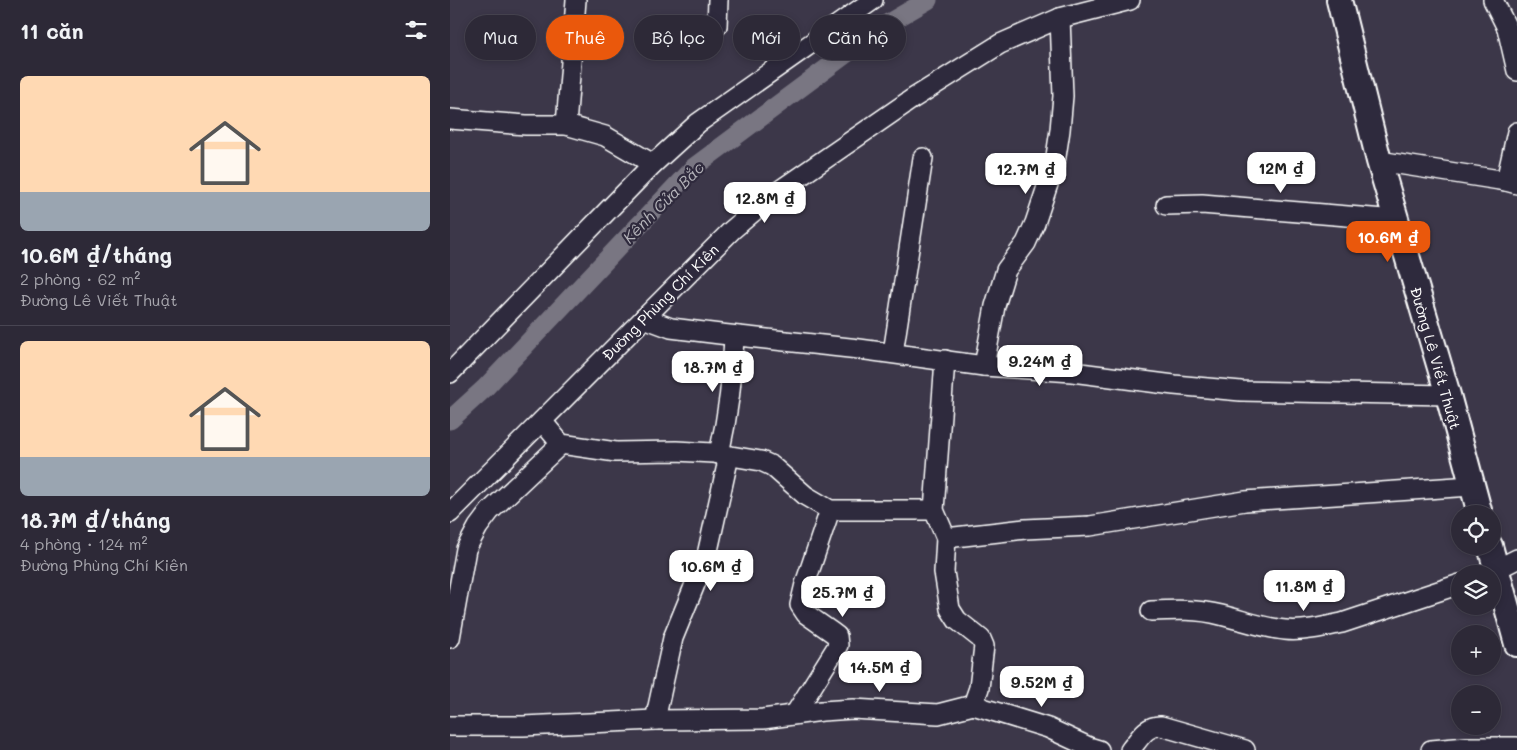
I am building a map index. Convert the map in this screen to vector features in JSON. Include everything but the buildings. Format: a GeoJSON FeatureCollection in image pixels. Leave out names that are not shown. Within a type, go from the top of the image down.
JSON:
{"type":"FeatureCollection","features":[{"type":"Feature","properties":{"kind":"main road","name":"Đường Lê Viết Thuật"},"geometry":{"type":"LineString","coordinates":[[1339,0],[1379,161],[1448,395],[1477,505]]}},
{"type":"Feature","properties":{"kind":"main road"},"geometry":{"type":"LineString","coordinates":[[1501,567],[1517,644]]}},
{"type":"Feature","properties":{"kind":"street"},"geometry":{"type":"LineString","coordinates":[[566,124],[576,0]]}},
{"type":"Feature","properties":{"kind":"street"},"geometry":{"type":"LineString","coordinates":[[717,15],[718,0]]}},
{"type":"Feature","properties":{"kind":"street"},"geometry":{"type":"LineString","coordinates":[[450,373],[652,164],[698,123],[873,0]]}},
{"type":"Feature","properties":{"kind":"street","name":"Đường Phùng Chí Kiên"},"geometry":{"type":"LineString","coordinates":[[450,513],[732,230],[773,194],[912,99],[1000,44],[1060,18],[1130,0]]}},
{"type":"Feature","properties":{"kind":"street"},"geometry":{"type":"LineString","coordinates":[[1493,0],[1507,28],[1517,71]]}},
{"type":"Feature","properties":{"kind":"street"},"geometry":{"type":"LineString","coordinates":[[984,366],[995,306],[1006,270],[1026,243],[1035,223],[1055,163],[1063,96],[1060,18]]}},
{"type":"Feature","properties":{"kind":"street"},"geometry":{"type":"LineString","coordinates":[[450,119],[526,125],[566,124],[605,136],[652,164]]}},
{"type":"Feature","properties":{"kind":"street"},"geometry":{"type":"LineString","coordinates":[[1379,161],[1511,183],[1517,132]]}},
{"type":"Feature","properties":{"kind":"street"},"geometry":{"type":"LineString","coordinates":[[893,353],[923,158]]}},
{"type":"Feature","properties":{"kind":"street"},"geometry":{"type":"LineString","coordinates":[[1166,205],[1202,204],[1396,220]]}},
{"type":"Feature","properties":{"kind":"street"},"geometry":{"type":"LineString","coordinates":[[644,318],[671,328],[734,336],[893,353],[984,366],[1072,372],[1174,385],[1241,391],[1448,395]]}},
{"type":"Feature","properties":{"kind":"street"},"geometry":{"type":"LineString","coordinates":[[655,720],[673,638],[707,555],[724,455],[734,336]]}},
{"type":"Feature","properties":{"kind":"street"},"geometry":{"type":"LineString","coordinates":[[945,360],[934,510],[946,538],[944,572],[950,609],[957,620],[981,639],[984,646],[979,688],[973,705]]}},
{"type":"Feature","properties":{"kind":"street"},"geometry":{"type":"LineString","coordinates":[[542,421],[561,444],[616,452],[676,452],[724,455],[768,463],[806,496],[830,510],[934,510]]}},
{"type":"Feature","properties":{"kind":"street"},"geometry":{"type":"LineString","coordinates":[[450,638],[466,549],[478,527],[490,511],[561,444]]}},
{"type":"Feature","properties":{"kind":"street"},"geometry":{"type":"LineString","coordinates":[[946,538],[1025,529],[1090,526],[1245,500],[1472,486]]}},
{"type":"Feature","properties":{"kind":"street"},"geometry":{"type":"LineString","coordinates":[[795,714],[838,645],[833,632],[806,614],[800,605],[830,510]]}},
{"type":"Feature","properties":{"kind":"street"},"geometry":{"type":"LineString","coordinates":[[1151,611],[1180,610],[1219,614],[1271,629],[1287,630],[1326,627],[1451,587]]}},
{"type":"Feature","properties":{"kind":"street"},"geometry":{"type":"LineString","coordinates":[[450,726],[523,726],[655,720],[763,720],[795,714],[853,709],[938,714],[973,705],[1048,728],[1099,750]]}},
{"type":"Feature","properties":{"kind":"street"},"geometry":{"type":"LineString","coordinates":[[1130,750],[1146,730],[1154,725],[1245,750]]}},
{"type":"Feature","properties":{"kind":"street"},"geometry":{"type":"LineString","coordinates":[[1431,750],[1467,747],[1517,747]]}},
{"type":"Feature","properties":{"kind":"waterway","name":"Kênh Cửa Bắc"},"geometry":{"type":"LineString","coordinates":[[450,420],[485,388],[694,167],[885,25],[928,0]]}}]}
